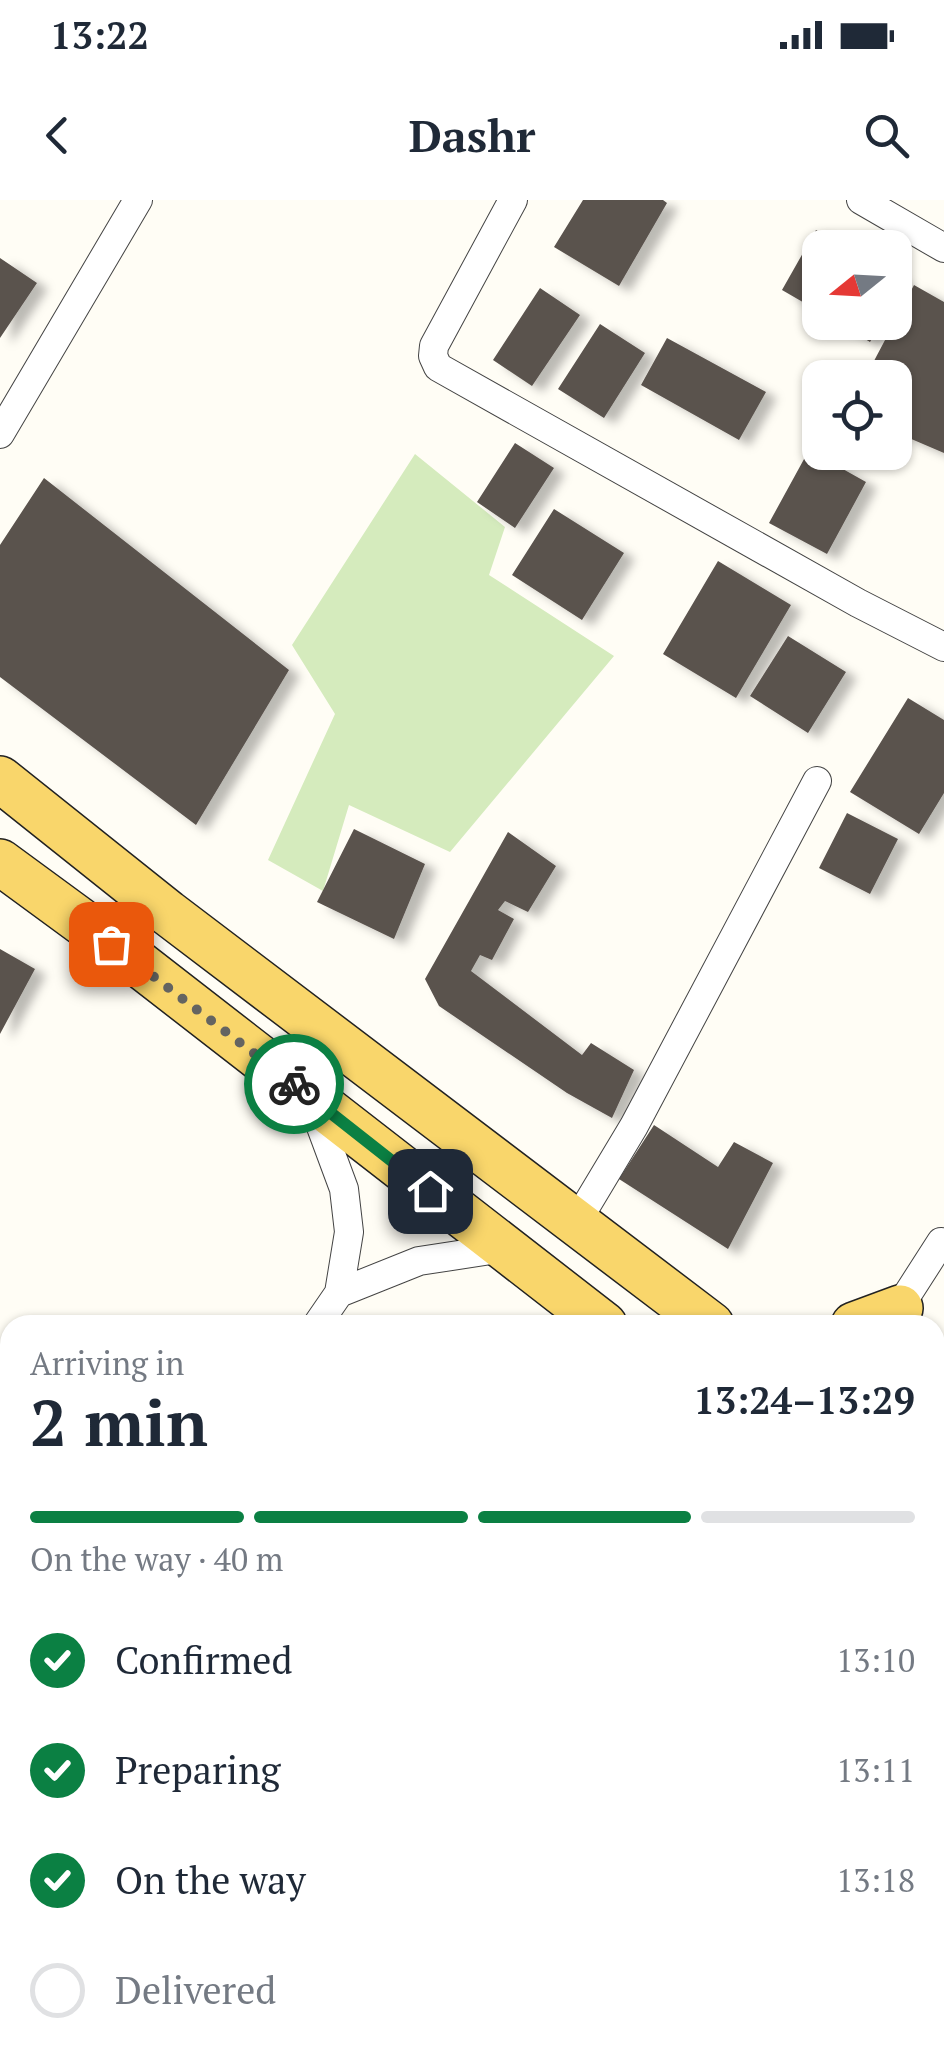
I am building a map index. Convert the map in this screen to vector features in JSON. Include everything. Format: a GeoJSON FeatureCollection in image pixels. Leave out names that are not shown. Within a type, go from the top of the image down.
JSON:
{"type":"FeatureCollection","features":[{"type":"Feature","properties":{"kind":"main road"},"geometry":{"type":"LineString","coordinates":[[0,778],[183,924],[698,1315]]}},
{"type":"Feature","properties":{"kind":"main road"},"geometry":{"type":"LineString","coordinates":[[0,862],[139,964],[591,1315]]}},
{"type":"Feature","properties":{"kind":"main road"},"geometry":{"type":"LineString","coordinates":[[885,1315],[916,1305]]}},
{"type":"Feature","properties":{"kind":"street"},"geometry":{"type":"LineString","coordinates":[[0,434],[138,200]]}},
{"type":"Feature","properties":{"kind":"street"},"geometry":{"type":"LineString","coordinates":[[513,200],[434,346],[438,367],[858,603],[944,647]]}},
{"type":"Feature","properties":{"kind":"street"},"geometry":{"type":"LineString","coordinates":[[861,200],[944,248]]}},
{"type":"Feature","properties":{"kind":"street"},"geometry":{"type":"LineString","coordinates":[[578,1221],[634,1126],[817,781]]}},
{"type":"Feature","properties":{"kind":"street"},"geometry":{"type":"LineString","coordinates":[[310,1097],[344,1189],[348,1232],[339,1293],[325,1315]]}},
{"type":"Feature","properties":{"kind":"street"},"geometry":{"type":"LineString","coordinates":[[916,1305],[943,1237]]}},
{"type":"Feature","properties":{"kind":"street"},"geometry":{"type":"LineString","coordinates":[[916,1305],[943,1237]]}},
{"type":"Feature","properties":{"kind":"street"},"geometry":{"type":"LineString","coordinates":[[339,1293],[419,1261],[504,1248]]}},
{"type":"Feature","properties":{"kind":"green space"},"geometry":{"type":"Polygon","coordinates":[[[415,454],[505,527],[489,575],[614,656],[450,852],[349,805],[323,891],[268,860],[335,714],[292,645],[415,454]]]}},
{"type":"Feature","properties":{"kind":"building"},"geometry":{"type":"Polygon","coordinates":[[[583,200],[667,203],[619,286],[554,247],[583,200]]]}},
{"type":"Feature","properties":{"kind":"building"},"geometry":{"type":"Polygon","coordinates":[[[802,255],[802,302],[782,290],[802,255]]]}},
{"type":"Feature","properties":{"kind":"building"},"geometry":{"type":"Polygon","coordinates":[[[0,258],[37,283],[0,338],[0,258]]]}},
{"type":"Feature","properties":{"kind":"building"},"geometry":{"type":"Polygon","coordinates":[[[914,285],[944,302],[944,453],[912,439],[912,360],[874,360],[885,340],[912,340],[914,285]]]}},
{"type":"Feature","properties":{"kind":"building"},"geometry":{"type":"Polygon","coordinates":[[[540,288],[580,315],[532,386],[493,360],[540,288]]]}},
{"type":"Feature","properties":{"kind":"building"},"geometry":{"type":"Polygon","coordinates":[[[600,324],[645,353],[604,418],[558,389],[600,324]]]}},
{"type":"Feature","properties":{"kind":"building"},"geometry":{"type":"Polygon","coordinates":[[[667,338],[766,392],[739,440],[641,385],[667,338]]]}},
{"type":"Feature","properties":{"kind":"building"},"geometry":{"type":"Polygon","coordinates":[[[515,443],[554,468],[515,528],[477,502],[515,443]]]}},
{"type":"Feature","properties":{"kind":"building"},"geometry":{"type":"Polygon","coordinates":[[[802,463],[802,470],[845,470],[866,482],[827,554],[769,523],[802,463]]]}},
{"type":"Feature","properties":{"kind":"building"},"geometry":{"type":"Polygon","coordinates":[[[44,478],[289,670],[196,825],[0,677],[0,545],[44,478]]]}},
{"type":"Feature","properties":{"kind":"building"},"geometry":{"type":"Polygon","coordinates":[[[554,509],[624,553],[582,620],[512,575],[554,509]]]}},
{"type":"Feature","properties":{"kind":"building"},"geometry":{"type":"Polygon","coordinates":[[[718,561],[791,605],[736,698],[663,654],[718,561]]]}},
{"type":"Feature","properties":{"kind":"building"},"geometry":{"type":"Polygon","coordinates":[[[788,636],[846,672],[808,733],[750,696],[788,636]]]}},
{"type":"Feature","properties":{"kind":"building"},"geometry":{"type":"Polygon","coordinates":[[[908,698],[944,720],[944,793],[919,834],[850,792],[908,698]]]}},
{"type":"Feature","properties":{"kind":"building"},"geometry":{"type":"Polygon","coordinates":[[[847,813],[898,839],[870,894],[819,868],[847,813]]]}},
{"type":"Feature","properties":{"kind":"building"},"geometry":{"type":"Polygon","coordinates":[[[354,829],[425,864],[394,939],[317,902],[354,829]]]}},
{"type":"Feature","properties":{"kind":"building"},"geometry":{"type":"Polygon","coordinates":[[[508,832],[556,866],[528,912],[505,901],[498,910],[514,919],[492,960],[480,955],[471,971],[582,1055],[591,1043],[634,1070],[612,1118],[567,1093],[439,1006],[425,979],[508,832]]]}},
{"type":"Feature","properties":{"kind":"building"},"geometry":{"type":"Polygon","coordinates":[[[0,949],[35,969],[0,1034],[0,949]]]}},
{"type":"Feature","properties":{"kind":"building"},"geometry":{"type":"Polygon","coordinates":[[[654,1125],[718,1167],[734,1142],[773,1163],[728,1249],[619,1179],[654,1125]]]}},
{"type":"Feature","properties":{"kind":"way so far"},"geometry":{"type":"LineString","coordinates":[[111,944],[294,1084]]}},
{"type":"Feature","properties":{"kind":"route"},"geometry":{"type":"LineString","coordinates":[[294,1084],[430,1191]]}}]}
